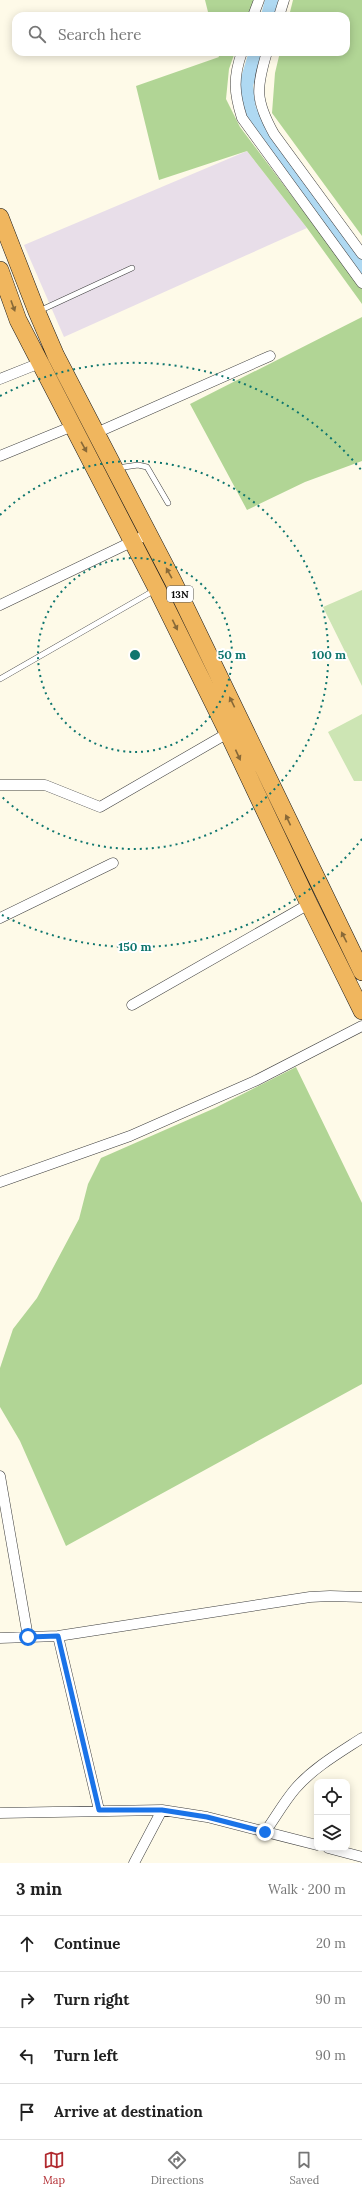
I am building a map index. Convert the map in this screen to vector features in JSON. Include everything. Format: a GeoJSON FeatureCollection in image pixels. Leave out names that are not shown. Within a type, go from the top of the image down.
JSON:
{"type":"FeatureCollection","features":[{"type":"Feature","properties":{"kind":"highway","name":"13N"},"geometry":{"type":"LineString","coordinates":[[0,217],[56,356],[116,468],[148,534],[194,622],[362,972]]}},
{"type":"Feature","properties":{"kind":"highway","name":"13N"},"geometry":{"type":"LineString","coordinates":[[0,270],[18,320],[157,589],[228,733],[308,904],[362,1010]]}},
{"type":"Feature","properties":{"kind":"street"},"geometry":{"type":"LineString","coordinates":[[254,12],[259,0]]}},
{"type":"Feature","properties":{"kind":"street"},"geometry":{"type":"LineString","coordinates":[[280,12],[284,0]]}},
{"type":"Feature","properties":{"kind":"street"},"geometry":{"type":"LineString","coordinates":[[241,56],[236,70],[235,98],[242,118],[362,283]]}},
{"type":"Feature","properties":{"kind":"street"},"geometry":{"type":"LineString","coordinates":[[266,56],[261,71],[258,96],[263,114],[274,134],[362,254]]}},
{"type":"Feature","properties":{"kind":"street"},"geometry":{"type":"LineString","coordinates":[[96,433],[270,356]]}},
{"type":"Feature","properties":{"kind":"street"},"geometry":{"type":"LineString","coordinates":[[0,379],[40,363]]}},
{"type":"Feature","properties":{"kind":"street"},"geometry":{"type":"LineString","coordinates":[[0,456],[73,426]]}},
{"type":"Feature","properties":{"kind":"street"},"geometry":{"type":"LineString","coordinates":[[0,605],[148,534]]}},
{"type":"Feature","properties":{"kind":"street"},"geometry":{"type":"LineString","coordinates":[[0,785],[45,785],[100,807],[228,733]]}},
{"type":"Feature","properties":{"kind":"street"},"geometry":{"type":"LineString","coordinates":[[0,918],[113,863]]}},
{"type":"Feature","properties":{"kind":"street"},"geometry":{"type":"LineString","coordinates":[[132,1005],[308,904]]}},
{"type":"Feature","properties":{"kind":"street"},"geometry":{"type":"LineString","coordinates":[[0,1182],[130,1136],[254,1081],[362,1026]]}},
{"type":"Feature","properties":{"kind":"street"},"geometry":{"type":"LineString","coordinates":[[0,1476],[28,1637]]}},
{"type":"Feature","properties":{"kind":"street"},"geometry":{"type":"LineString","coordinates":[[0,1638],[58,1636],[310,1598],[330,1596],[362,1597]]}},
{"type":"Feature","properties":{"kind":"street"},"geometry":{"type":"LineString","coordinates":[[58,1636],[99,1810]]}},
{"type":"Feature","properties":{"kind":"street"},"geometry":{"type":"LineString","coordinates":[[265,1832],[294,1789],[324,1763],[362,1738]]}},
{"type":"Feature","properties":{"kind":"street"},"geometry":{"type":"LineString","coordinates":[[134,1863],[162,1810]]}},
{"type":"Feature","properties":{"kind":"street"},"geometry":{"type":"LineString","coordinates":[[0,1813],[162,1810],[207,1817],[314,1844]]}},
{"type":"Feature","properties":{"kind":"street"},"geometry":{"type":"LineString","coordinates":[[339,1851],[362,1857]]}},
{"type":"Feature","properties":{"kind":"lane"},"geometry":{"type":"LineString","coordinates":[[37,312],[132,268]]}},
{"type":"Feature","properties":{"kind":"lane"},"geometry":{"type":"LineString","coordinates":[[116,468],[138,465],[147,467],[168,503]]}},
{"type":"Feature","properties":{"kind":"lane"},"geometry":{"type":"LineString","coordinates":[[0,679],[157,589]]}},
{"type":"Feature","properties":{"kind":"shaded area"},"geometry":{"type":"Polygon","coordinates":[[[247,151],[307,228],[64,337],[24,245],[247,151]]]}},
{"type":"Feature","properties":{"kind":"green space"},"geometry":{"type":"Polygon","coordinates":[[[205,0],[254,0],[250,12],[208,12],[205,0]]]}},
{"type":"Feature","properties":{"kind":"green space"},"geometry":{"type":"Polygon","coordinates":[[[293,0],[362,0],[362,236],[272,113],[275,73],[279,56],[350,56],[350,12],[290,12],[293,0]]]}},
{"type":"Feature","properties":{"kind":"green space"},"geometry":{"type":"Polygon","coordinates":[[[234,56],[229,69],[226,99],[240,127],[362,289],[362,304],[307,228],[247,151],[159,180],[136,86],[219,57],[234,56]]]}},
{"type":"Feature","properties":{"kind":"green space"},"geometry":{"type":"Polygon","coordinates":[[[362,317],[362,461],[305,482],[247,510],[190,404],[362,317]]]}},
{"type":"Feature","properties":{"kind":"green space"},"geometry":{"type":"Polygon","coordinates":[[[362,590],[362,686],[323,607],[362,590]]]}},
{"type":"Feature","properties":{"kind":"green space"},"geometry":{"type":"Polygon","coordinates":[[[362,714],[362,781],[354,781],[328,732],[362,714]]]}},
{"type":"Feature","properties":{"kind":"green space"},"geometry":{"type":"Polygon","coordinates":[[[296,1067],[362,1203],[362,1384],[66,1546],[20,1441],[0,1407],[0,1368],[13,1329],[37,1298],[79,1219],[88,1184],[101,1158],[215,1108],[296,1067]]]}},
{"type":"Feature","properties":{"kind":"waterway"},"geometry":{"type":"LineString","coordinates":[[269,12],[272,0]]}},
{"type":"Feature","properties":{"kind":"waterway"},"geometry":{"type":"LineString","coordinates":[[255,56],[246,85],[249,109],[284,163],[362,272]]}},
{"type":"Feature","properties":{"kind":"route"},"geometry":{"type":"LineString","coordinates":[[28,1637],[58,1636],[99,1810],[162,1810],[207,1817],[265,1832]]}}]}
